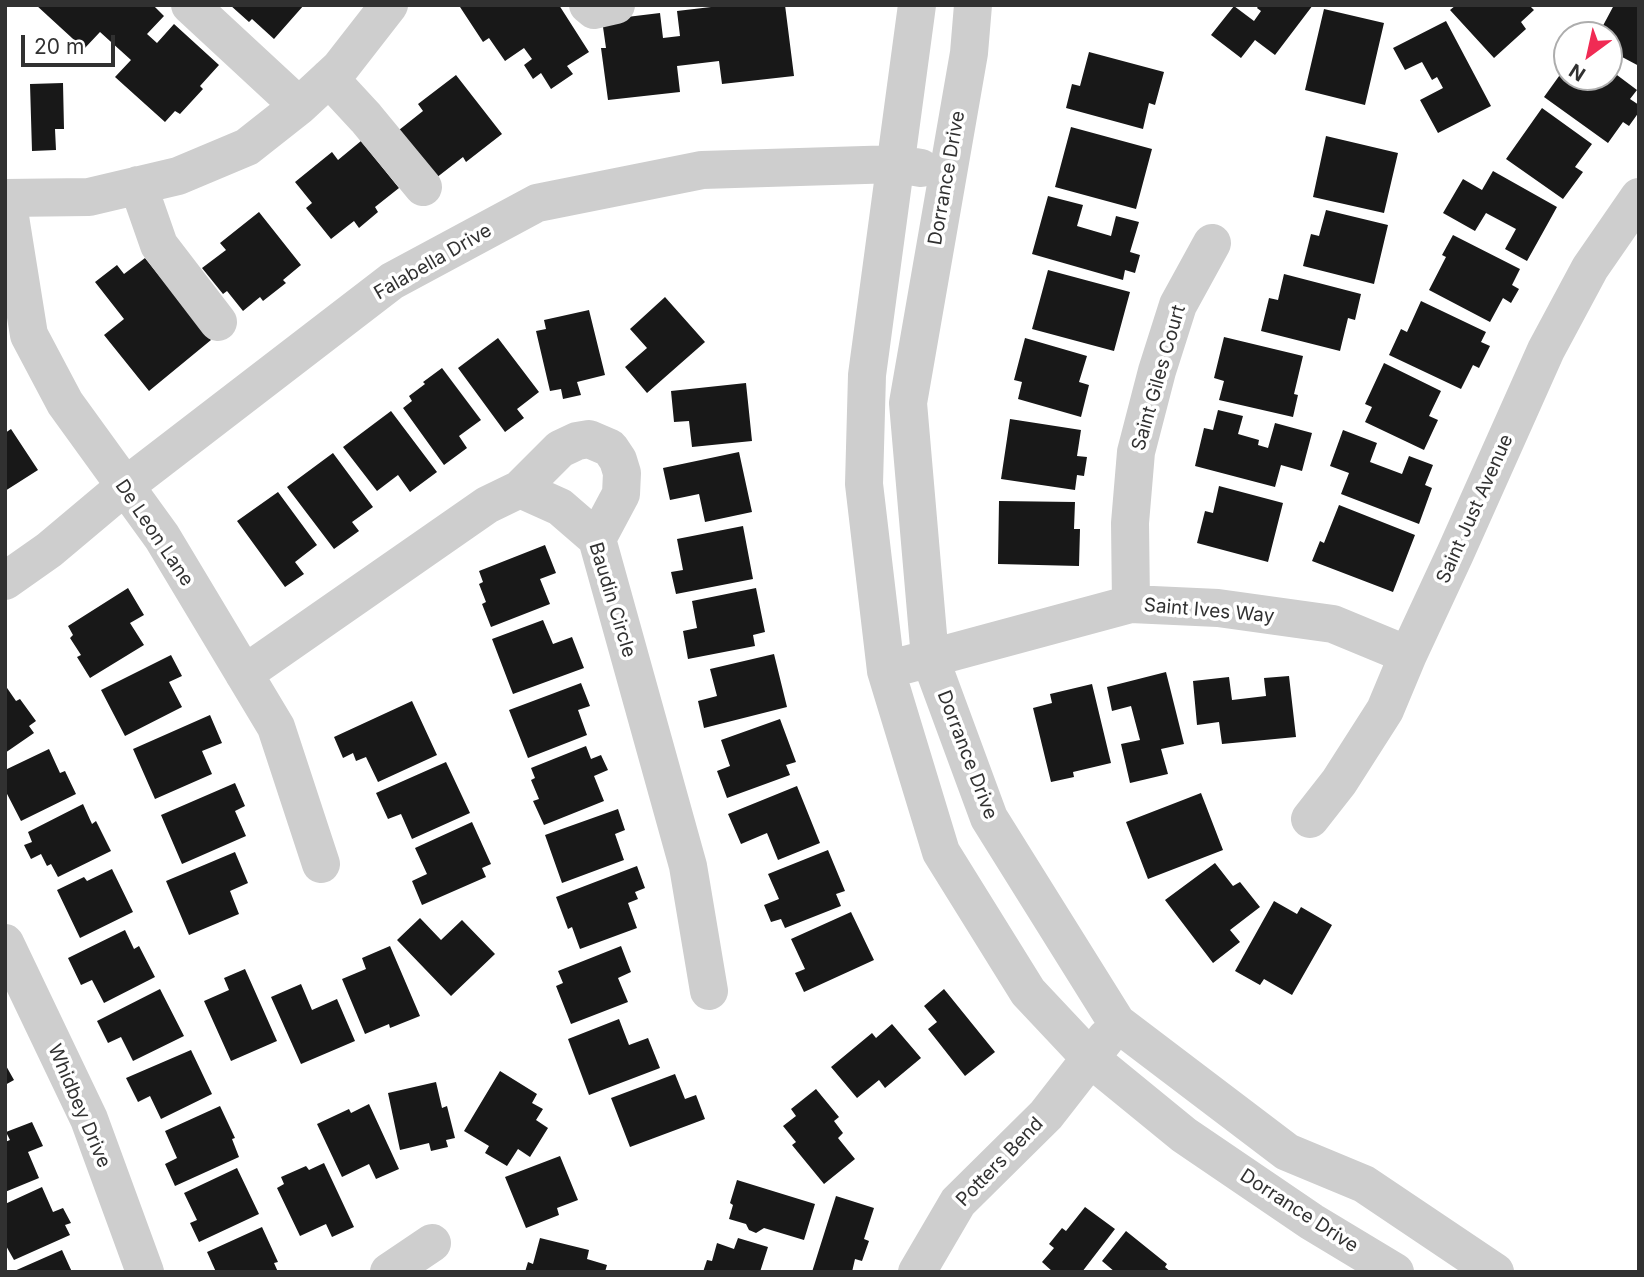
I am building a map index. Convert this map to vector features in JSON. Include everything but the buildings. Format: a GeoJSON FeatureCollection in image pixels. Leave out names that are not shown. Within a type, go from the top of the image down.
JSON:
{"type":"FeatureCollection","features":[{"type":"Feature","properties":{"kind":"street"},"geometry":{"type":"LineString","coordinates":[[190,5],[299,106]]}},
{"type":"Feature","properties":{"kind":"street"},"geometry":{"type":"LineString","coordinates":[[6,198],[89,197],[178,176],[247,147],[299,106],[340,68],[389,5]]}},
{"type":"Feature","properties":{"kind":"street"},"geometry":{"type":"LineString","coordinates":[[588,5],[594,10],[616,5]]}},
{"type":"Feature","properties":{"kind":"street","name":"Dorrance Drive"},"geometry":{"type":"LineString","coordinates":[[917,5],[867,375],[864,484],[886,671],[941,852],[1028,992],[1091,1059],[1184,1135],[1312,1222],[1395,1272]]}},
{"type":"Feature","properties":{"kind":"street","name":"Dorrance Drive"},"geometry":{"type":"LineString","coordinates":[[973,5],[970,53],[908,402],[930,658],[989,818],[1117,1023],[1287,1152],[1364,1184],[1495,1272]]}},
{"type":"Feature","properties":{"kind":"street"},"geometry":{"type":"LineString","coordinates":[[329,78],[423,187]]}},
{"type":"Feature","properties":{"kind":"street","name":"Falabella Drive"},"geometry":{"type":"LineString","coordinates":[[5,581],[49,551],[124,487],[392,281],[537,203],[702,170],[897,164],[947,173]]}},
{"type":"Feature","properties":{"kind":"street"},"geometry":{"type":"LineString","coordinates":[[138,185],[159,245],[218,323]]}},
{"type":"Feature","properties":{"kind":"street","name":"Saint Just Avenue"},"geometry":{"type":"LineString","coordinates":[[1310,819],[1339,782],[1385,710],[1546,350],[1590,268],[1639,197]]}},
{"type":"Feature","properties":{"kind":"street","name":"De Leon Lane"},"geometry":{"type":"LineString","coordinates":[[6,198],[29,335],[65,403],[162,537],[276,727],[321,864]]}},
{"type":"Feature","properties":{"kind":"street","name":"Saint Giles Court"},"geometry":{"type":"LineString","coordinates":[[1131,604],[1130,523],[1136,452],[1178,305],[1212,243]]}},
{"type":"Feature","properties":{"kind":"street"},"geometry":{"type":"LineString","coordinates":[[244,674],[486,505],[520,489],[553,455],[577,441],[589,439],[610,448],[622,473],[621,494],[597,539]]}},
{"type":"Feature","properties":{"kind":"street","name":"Baudin Circle"},"geometry":{"type":"LineString","coordinates":[[520,489],[560,507],[597,539],[688,866],[709,991]]}},
{"type":"Feature","properties":{"kind":"street","name":"Saint Ives Way"},"geometry":{"type":"LineString","coordinates":[[886,671],[1131,604],[1218,607],[1333,624],[1408,655]]}},
{"type":"Feature","properties":{"kind":"street","name":"Whidbey Drive"},"geometry":{"type":"LineString","coordinates":[[5,943],[89,1119],[145,1272]]}},
{"type":"Feature","properties":{"kind":"street","name":"Potters Bend"},"geometry":{"type":"LineString","coordinates":[[917,1272],[958,1202],[1046,1115],[1117,1023]]}},
{"type":"Feature","properties":{"kind":"street"},"geometry":{"type":"LineString","coordinates":[[389,1272],[432,1243]]}}]}
